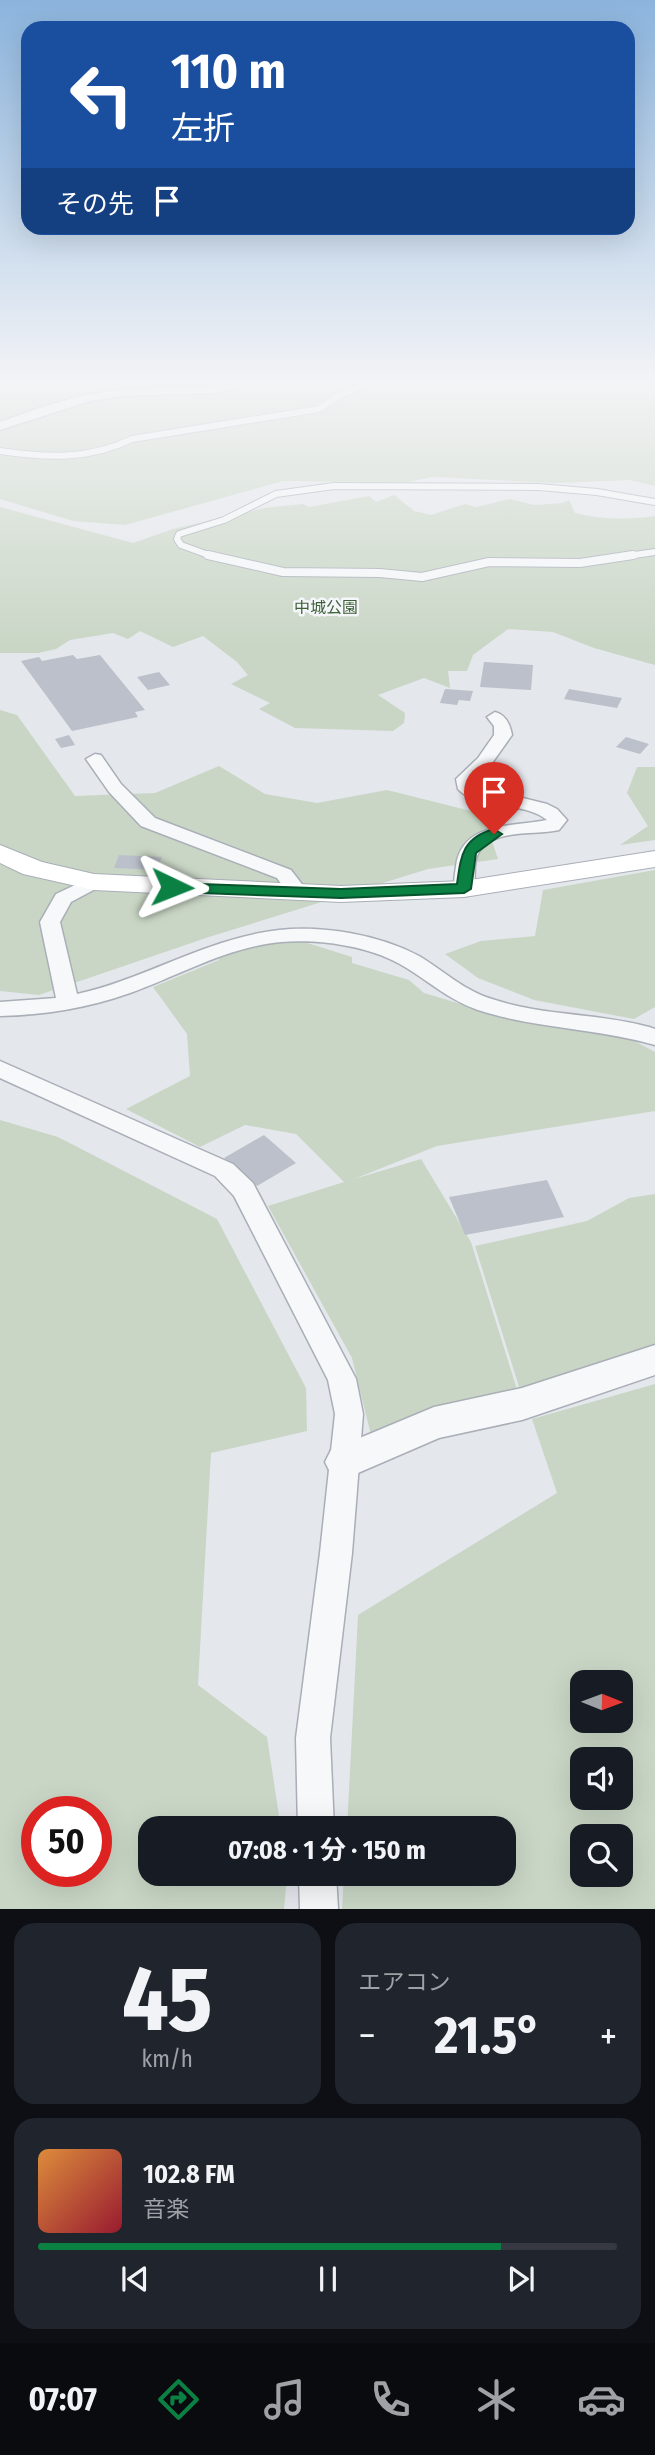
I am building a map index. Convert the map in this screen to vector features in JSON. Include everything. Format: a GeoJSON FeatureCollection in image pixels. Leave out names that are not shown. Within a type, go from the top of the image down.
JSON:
{"type":"FeatureCollection","features":[{"type":"Feature","properties":{"kind":"main road"},"geometry":{"type":"LineString","coordinates":[[0,853],[33,868],[94,883],[355,894],[464,889],[655,859]]}},
{"type":"Feature","properties":{"kind":"street"},"geometry":{"type":"LineString","coordinates":[[464,889],[469,851],[479,842],[494,834],[552,826],[558,820],[551,812],[467,789],[465,779],[484,762],[503,735],[502,725],[495,717]]}},
{"type":"Feature","properties":{"kind":"street"},"geometry":{"type":"LineString","coordinates":[[94,758],[115,788],[148,822],[284,874],[298,892]]}},
{"type":"Feature","properties":{"kind":"street"},"geometry":{"type":"LineString","coordinates":[[68,1003],[50,922],[63,898],[94,883]]}},
{"type":"Feature","properties":{"kind":"street"},"geometry":{"type":"LineString","coordinates":[[0,1009],[38,1009],[97,998],[224,948],[279,936],[303,936],[340,940],[402,956],[462,996],[518,1012],[641,1032],[655,1037]]}},
{"type":"Feature","properties":{"kind":"street"},"geometry":{"type":"LineString","coordinates":[[0,1069],[224,1170],[244,1190],[342,1379],[349,1414],[313,1738],[316,1816]]}},
{"type":"Feature","properties":{"kind":"street"},"geometry":{"type":"LineString","coordinates":[[344,1462],[434,1423],[522,1404],[655,1360]]}},
{"type":"Feature","properties":{"kind":"street"},"geometry":{"type":"LineString","coordinates":[[318,1886],[319,1909]]}},
{"type":"Feature","properties":{"kind":"lane"},"geometry":{"type":"LineString","coordinates":[[655,502],[600,492],[510,485],[344,485],[269,496],[231,517],[188,529],[179,534],[177,539],[181,545],[197,552],[234,563],[283,572],[380,573],[422,577],[489,562],[580,563],[655,552]]}},
{"type":"Feature","properties":{"kind":"green space"},"geometry":{"type":"Polygon","coordinates":[[[0,469],[655,469],[655,486],[630,480],[554,483],[433,477],[407,482],[283,481],[125,525],[73,521],[0,499],[0,469]]]}},
{"type":"Feature","properties":{"kind":"green space","name":"中城公園"},"geometry":{"type":"Polygon","coordinates":[[[394,495],[414,511],[431,515],[465,504],[476,507],[510,499],[534,505],[563,503],[569,500],[575,513],[595,517],[625,519],[655,516],[655,665],[594,648],[553,632],[508,629],[473,655],[467,671],[448,671],[450,688],[424,678],[378,695],[405,713],[404,723],[393,731],[295,728],[259,709],[270,703],[231,684],[248,675],[237,662],[203,636],[173,647],[140,631],[128,639],[113,633],[70,640],[56,649],[38,653],[0,653],[0,507],[133,543],[173,529],[265,508],[303,504],[309,507],[369,496],[376,502],[394,495]]]}},
{"type":"Feature","properties":{"kind":"green space"},"geometry":{"type":"Polygon","coordinates":[[[0,710],[17,715],[75,796],[155,793],[219,766],[265,794],[317,803],[387,790],[483,814],[498,859],[428,869],[209,937],[39,995],[0,991],[0,710]]]}},
{"type":"Feature","properties":{"kind":"green space"},"geometry":{"type":"Polygon","coordinates":[[[637,767],[655,767],[655,840],[620,845],[648,826],[627,793],[637,767]]]}},
{"type":"Feature","properties":{"kind":"green space"},"geometry":{"type":"Polygon","coordinates":[[[655,870],[655,1007],[634,1019],[534,1000],[478,978],[445,954],[481,941],[535,936],[543,890],[655,870]]]}},
{"type":"Feature","properties":{"kind":"green space"},"geometry":{"type":"Polygon","coordinates":[[[277,940],[301,941],[352,957],[352,963],[409,980],[424,993],[505,1017],[627,1037],[655,1052],[655,1111],[437,1146],[354,1179],[421,1159],[471,1242],[519,1396],[372,1439],[352,1358],[268,1206],[344,1182],[296,1134],[245,1125],[200,1147],[126,1109],[190,1076],[187,1034],[153,987],[219,960],[218,957],[277,940]]]}},
{"type":"Feature","properties":{"kind":"green space"},"geometry":{"type":"Polygon","coordinates":[[[0,1120],[58,1137],[217,1219],[306,1388],[307,1431],[211,1453],[198,1685],[267,1737],[279,1816],[138,1816],[138,1886],[286,1886],[284,1909],[0,1909],[0,1120]]]}},
{"type":"Feature","properties":{"kind":"green space"},"geometry":{"type":"Polygon","coordinates":[[[655,1194],[655,1346],[520,1390],[475,1246],[587,1221],[629,1198],[655,1194]]]}},
{"type":"Feature","properties":{"kind":"green space"},"geometry":{"type":"Polygon","coordinates":[[[655,1384],[655,1909],[342,1909],[343,1886],[516,1886],[516,1816],[348,1816],[358,1615],[557,1493],[532,1419],[655,1384]]]}},
{"type":"Feature","properties":{"kind":"building"},"geometry":{"type":"Polygon","coordinates":[[[73,655],[77,659],[100,655],[145,710],[135,712],[138,717],[72,731],[21,661],[39,657],[42,661],[73,655]]]}},
{"type":"Feature","properties":{"kind":"building"},"geometry":{"type":"Polygon","coordinates":[[[484,662],[533,665],[531,690],[480,687],[484,662]]]}},
{"type":"Feature","properties":{"kind":"building"},"geometry":{"type":"Polygon","coordinates":[[[159,672],[170,685],[148,690],[137,677],[159,672]]]}},
{"type":"Feature","properties":{"kind":"building"},"geometry":{"type":"Polygon","coordinates":[[[445,689],[473,691],[470,701],[459,700],[457,705],[440,703],[445,689]]]}},
{"type":"Feature","properties":{"kind":"building"},"geometry":{"type":"Polygon","coordinates":[[[569,689],[622,698],[617,708],[564,699],[569,689]]]}},
{"type":"Feature","properties":{"kind":"building"},"geometry":{"type":"Polygon","coordinates":[[[69,735],[75,745],[61,748],[55,739],[69,735]]]}},
{"type":"Feature","properties":{"kind":"building"},"geometry":{"type":"Polygon","coordinates":[[[626,737],[649,744],[640,754],[616,747],[626,737]]]}},
{"type":"Feature","properties":{"kind":"building"},"geometry":{"type":"Polygon","coordinates":[[[119,855],[162,857],[157,870],[114,868],[119,855]]]}},
{"type":"Feature","properties":{"kind":"building"},"geometry":{"type":"Polygon","coordinates":[[[264,1135],[296,1163],[257,1186],[224,1158],[264,1135]]]}},
{"type":"Feature","properties":{"kind":"building"},"geometry":{"type":"Polygon","coordinates":[[[547,1180],[564,1217],[465,1235],[449,1197],[547,1180]]]}},
{"type":"Feature","properties":{"kind":"route"},"geometry":{"type":"LineString","coordinates":[[172,887],[341,894],[464,889],[469,851],[494,834]]}}]}
